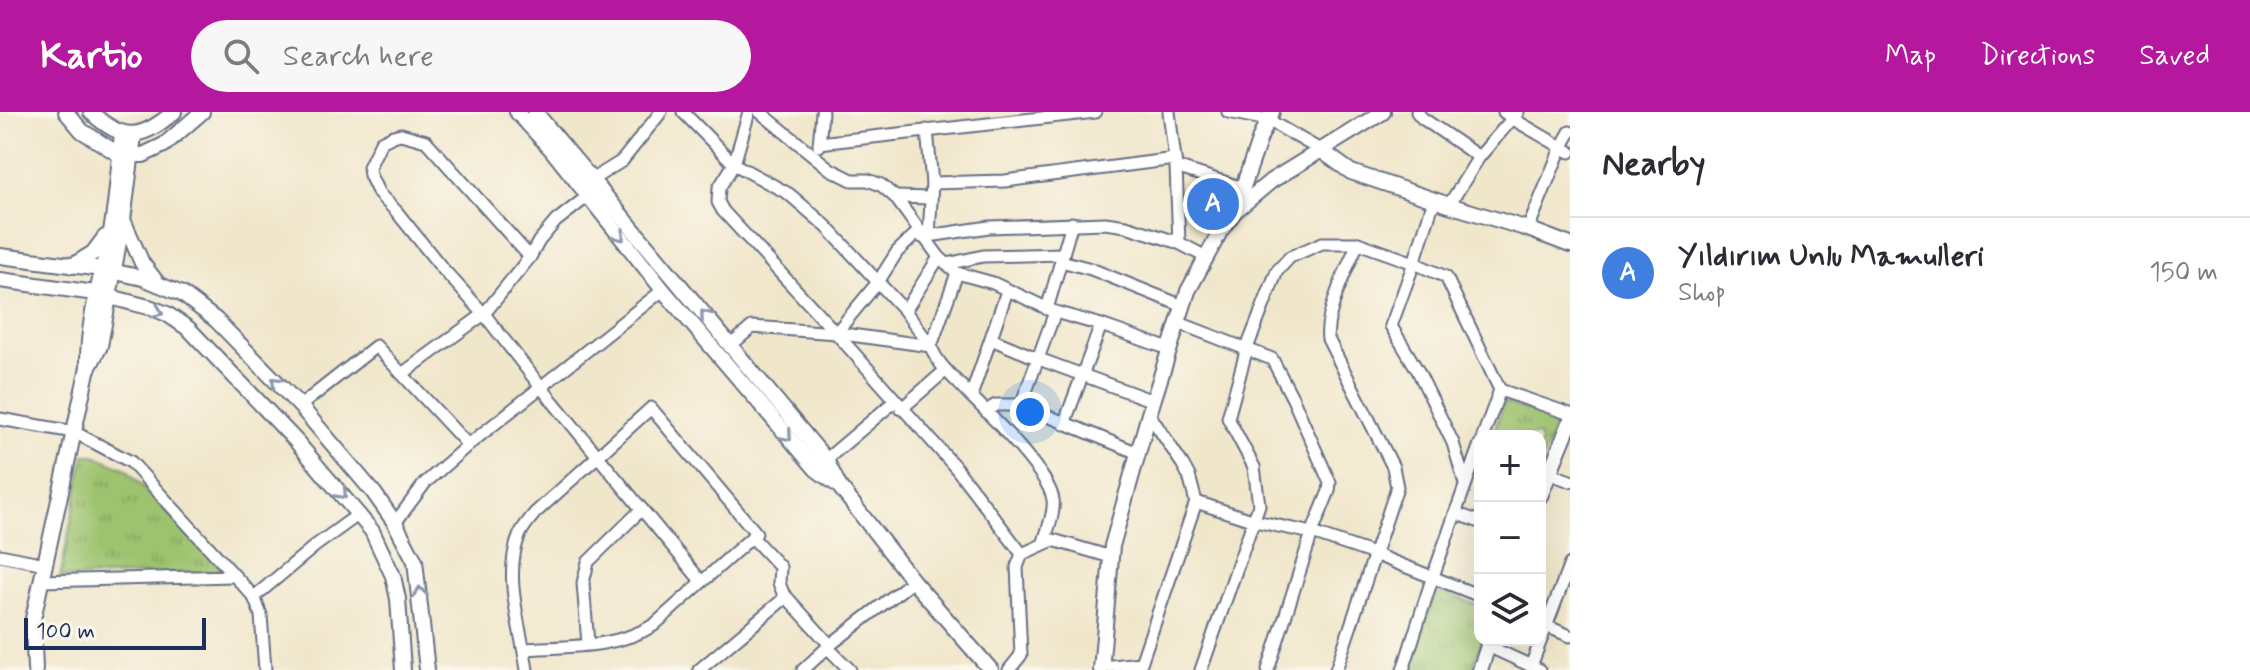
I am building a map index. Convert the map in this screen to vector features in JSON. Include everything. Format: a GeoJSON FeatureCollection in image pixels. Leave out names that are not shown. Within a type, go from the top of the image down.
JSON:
{"type":"FeatureCollection","features":[{"type":"Feature","properties":{"kind":"street"},"geometry":{"type":"LineString","coordinates":[[66,112],[82,131],[126,155],[143,155],[164,145],[202,112]]}},
{"type":"Feature","properties":{"kind":"street"},"geometry":{"type":"LineString","coordinates":[[91,112],[103,124],[128,135],[158,126],[174,112]]}},
{"type":"Feature","properties":{"kind":"street"},"geometry":{"type":"LineString","coordinates":[[517,112],[551,149],[663,290],[821,465],[913,581],[991,670]]}},
{"type":"Feature","properties":{"kind":"street"},"geometry":{"type":"LineString","coordinates":[[535,112],[730,346],[821,465]]}},
{"type":"Feature","properties":{"kind":"street"},"geometry":{"type":"LineString","coordinates":[[593,179],[622,161],[661,112]]}},
{"type":"Feature","properties":{"kind":"street"},"geometry":{"type":"LineString","coordinates":[[683,112],[734,164],[789,194],[826,226],[905,311],[946,370],[1042,476],[1054,498],[1044,542]]}},
{"type":"Feature","properties":{"kind":"street"},"geometry":{"type":"LineString","coordinates":[[749,112],[734,164],[719,188],[718,202],[723,211],[956,468],[1022,554]]}},
{"type":"Feature","properties":{"kind":"street"},"geometry":{"type":"LineString","coordinates":[[760,112],[830,169],[852,180],[868,180],[881,185],[895,197],[943,261],[957,273],[993,283],[1051,310],[1169,349]]}},
{"type":"Feature","properties":{"kind":"street"},"geometry":{"type":"LineString","coordinates":[[818,159],[822,112]]}},
{"type":"Feature","properties":{"kind":"street"},"geometry":{"type":"LineString","coordinates":[[819,143],[1095,112]]}},
{"type":"Feature","properties":{"kind":"street"},"geometry":{"type":"LineString","coordinates":[[1169,112],[1179,243]]}},
{"type":"Feature","properties":{"kind":"street"},"geometry":{"type":"LineString","coordinates":[[1228,112],[1270,116],[1351,172],[1570,245]]}},
{"type":"Feature","properties":{"kind":"street"},"geometry":{"type":"LineString","coordinates":[[991,339],[1082,374],[1151,408],[1189,476],[1196,502],[1141,663],[1101,669],[1112,546],[1151,408],[1188,291],[1221,230],[1235,211],[1271,181],[1383,112]]}},
{"type":"Feature","properties":{"kind":"street"},"geometry":{"type":"LineString","coordinates":[[1417,112],[1479,157]]}},
{"type":"Feature","properties":{"kind":"street"},"geometry":{"type":"LineString","coordinates":[[1449,205],[1479,157],[1512,114],[1566,150]]}},
{"type":"Feature","properties":{"kind":"street"},"geometry":{"type":"LineString","coordinates":[[1235,211],[1270,116]]}},
{"type":"Feature","properties":{"kind":"street"},"geometry":{"type":"LineString","coordinates":[[923,235],[932,183],[927,130]]}},
{"type":"Feature","properties":{"kind":"street"},"geometry":{"type":"LineString","coordinates":[[1528,229],[1566,150],[1570,132]]}},
{"type":"Feature","properties":{"kind":"street"},"geometry":{"type":"LineString","coordinates":[[530,257],[426,141],[401,134],[381,142],[369,167],[379,194],[484,314],[701,581]]}},
{"type":"Feature","properties":{"kind":"street"},"geometry":{"type":"LineString","coordinates":[[35,670],[33,619],[88,367],[100,346],[102,295],[118,223],[128,135]]}},
{"type":"Feature","properties":{"kind":"street"},"geometry":{"type":"LineString","coordinates":[[932,183],[1005,181],[1175,163],[1243,188]]}},
{"type":"Feature","properties":{"kind":"street"},"geometry":{"type":"LineString","coordinates":[[402,374],[484,314],[556,221],[588,196]]}},
{"type":"Feature","properties":{"kind":"street"},"geometry":{"type":"LineString","coordinates":[[895,197],[931,198]]}},
{"type":"Feature","properties":{"kind":"street"},"geometry":{"type":"LineString","coordinates":[[1434,200],[1391,326],[1418,371],[1453,443],[1465,484]]}},
{"type":"Feature","properties":{"kind":"street"},"geometry":{"type":"LineString","coordinates":[[72,266],[99,247],[118,223]]}},
{"type":"Feature","properties":{"kind":"street"},"geometry":{"type":"LineString","coordinates":[[118,223],[159,284]]}},
{"type":"Feature","properties":{"kind":"street"},"geometry":{"type":"LineString","coordinates":[[836,333],[878,282],[897,252],[923,235],[989,227],[1072,223],[1126,226],[1179,243],[1206,257]]}},
{"type":"Feature","properties":{"kind":"street"},"geometry":{"type":"LineString","coordinates":[[1021,405],[1039,359],[1072,223]]}},
{"type":"Feature","properties":{"kind":"street"},"geometry":{"type":"LineString","coordinates":[[1201,670],[1259,505],[1255,473],[1228,418],[1247,348],[1277,271],[1290,257],[1322,243],[1358,243],[1446,277],[1500,390],[1570,414]]}},
{"type":"Feature","properties":{"kind":"street"},"geometry":{"type":"LineString","coordinates":[[1336,670],[1397,487],[1393,467],[1328,339],[1326,329],[1358,243]]}},
{"type":"Feature","properties":{"kind":"street"},"geometry":{"type":"LineString","coordinates":[[0,256],[108,270],[159,284],[182,294],[216,320],[300,406],[374,493],[395,523],[415,561],[427,670]]}},
{"type":"Feature","properties":{"kind":"street"},"geometry":{"type":"LineString","coordinates":[[905,311],[943,261],[983,256],[1062,257],[1183,306]]}},
{"type":"Feature","properties":{"kind":"street"},"geometry":{"type":"LineString","coordinates":[[931,346],[957,273]]}},
{"type":"Feature","properties":{"kind":"street"},"geometry":{"type":"LineString","coordinates":[[0,280],[102,295],[152,308],[189,329],[296,441],[372,531],[393,576],[398,599],[403,670]]}},
{"type":"Feature","properties":{"kind":"street"},"geometry":{"type":"LineString","coordinates":[[395,523],[425,483],[468,445],[663,290]]}},
{"type":"Feature","properties":{"kind":"street"},"geometry":{"type":"LineString","coordinates":[[971,396],[1007,291]]}},
{"type":"Feature","properties":{"kind":"street"},"geometry":{"type":"LineString","coordinates":[[1179,323],[1272,359],[1330,483],[1268,670]]}},
{"type":"Feature","properties":{"kind":"street"},"geometry":{"type":"LineString","coordinates":[[1064,424],[1101,325]]}},
{"type":"Feature","properties":{"kind":"street"},"geometry":{"type":"LineString","coordinates":[[730,346],[752,327],[836,333],[931,346]]}},
{"type":"Feature","properties":{"kind":"street"},"geometry":{"type":"LineString","coordinates":[[300,406],[376,346],[468,445]]}},
{"type":"Feature","properties":{"kind":"street"},"geometry":{"type":"LineString","coordinates":[[821,465],[946,370]]}},
{"type":"Feature","properties":{"kind":"street"},"geometry":{"type":"LineString","coordinates":[[1485,430],[1500,390]]}},
{"type":"Feature","properties":{"kind":"street"},"geometry":{"type":"LineString","coordinates":[[986,411],[996,405],[1021,405],[1138,453]]}},
{"type":"Feature","properties":{"kind":"street"},"geometry":{"type":"LineString","coordinates":[[524,649],[607,643],[639,634],[654,625],[756,533],[651,408],[535,513],[521,532],[513,558],[513,590],[527,670]]}},
{"type":"Feature","properties":{"kind":"street"},"geometry":{"type":"LineString","coordinates":[[0,419],[74,432],[131,462],[254,597],[261,615],[265,670]]}},
{"type":"Feature","properties":{"kind":"street"},"geometry":{"type":"LineString","coordinates":[[1546,479],[1570,423]]}},
{"type":"Feature","properties":{"kind":"street"},"geometry":{"type":"LineString","coordinates":[[1403,670],[1474,460]]}},
{"type":"Feature","properties":{"kind":"street"},"geometry":{"type":"LineString","coordinates":[[1548,473],[1570,481]]}},
{"type":"Feature","properties":{"kind":"street"},"geometry":{"type":"LineString","coordinates":[[1196,502],[1255,521],[1312,533],[1474,594]]}},
{"type":"Feature","properties":{"kind":"street"},"geometry":{"type":"LineString","coordinates":[[588,644],[583,583],[588,562],[642,509]]}},
{"type":"Feature","properties":{"kind":"street"},"geometry":{"type":"LineString","coordinates":[[1455,513],[1474,520]]}},
{"type":"Feature","properties":{"kind":"street"},"geometry":{"type":"LineString","coordinates":[[254,597],[359,514]]}},
{"type":"Feature","properties":{"kind":"street"},"geometry":{"type":"LineString","coordinates":[[752,537],[780,567],[779,583],[786,597],[850,670]]}},
{"type":"Feature","properties":{"kind":"street"},"geometry":{"type":"LineString","coordinates":[[1009,670],[1021,655],[1017,567],[1022,554],[1053,540],[1111,557]]}},
{"type":"Feature","properties":{"kind":"street"},"geometry":{"type":"LineString","coordinates":[[0,555],[45,564]]}},
{"type":"Feature","properties":{"kind":"street"},"geometry":{"type":"LineString","coordinates":[[1546,620],[1567,581],[1570,564]]}},
{"type":"Feature","properties":{"kind":"street"},"geometry":{"type":"LineString","coordinates":[[41,581],[234,576]]}},
{"type":"Feature","properties":{"kind":"street"},"geometry":{"type":"LineString","coordinates":[[803,670],[913,581]]}},
{"type":"Feature","properties":{"kind":"street"},"geometry":{"type":"LineString","coordinates":[[699,670],[786,597]]}},
{"type":"Feature","properties":{"kind":"street"},"geometry":{"type":"LineString","coordinates":[[1546,626],[1570,636]]}},
{"type":"Feature","properties":{"kind":"street"},"geometry":{"type":"LineString","coordinates":[[1480,670],[1488,646]]}},
{"type":"Feature","properties":{"kind":"street"},"geometry":{"type":"LineString","coordinates":[[1495,646],[1536,668],[1540,646]]}},
{"type":"Feature","properties":{"kind":"green space"},"geometry":{"type":"Polygon","coordinates":[[[1504,402],[1557,421],[1546,451],[1546,430],[1494,430],[1504,402]]]}},
{"type":"Feature","properties":{"kind":"green space"},"geometry":{"type":"Polygon","coordinates":[[[84,455],[94,455],[126,469],[224,571],[60,578],[84,455]]]}},
{"type":"Feature","properties":{"kind":"green space"},"geometry":{"type":"Polygon","coordinates":[[[1436,590],[1474,604],[1474,646],[1480,646],[1472,670],[1411,670],[1436,590]]]}},
{"type":"Feature","properties":{"kind":"place","name":"Yıldırım Unlu Mamulleri"},"geometry":{"type":"Point","coordinates":[1213,204]}}]}
